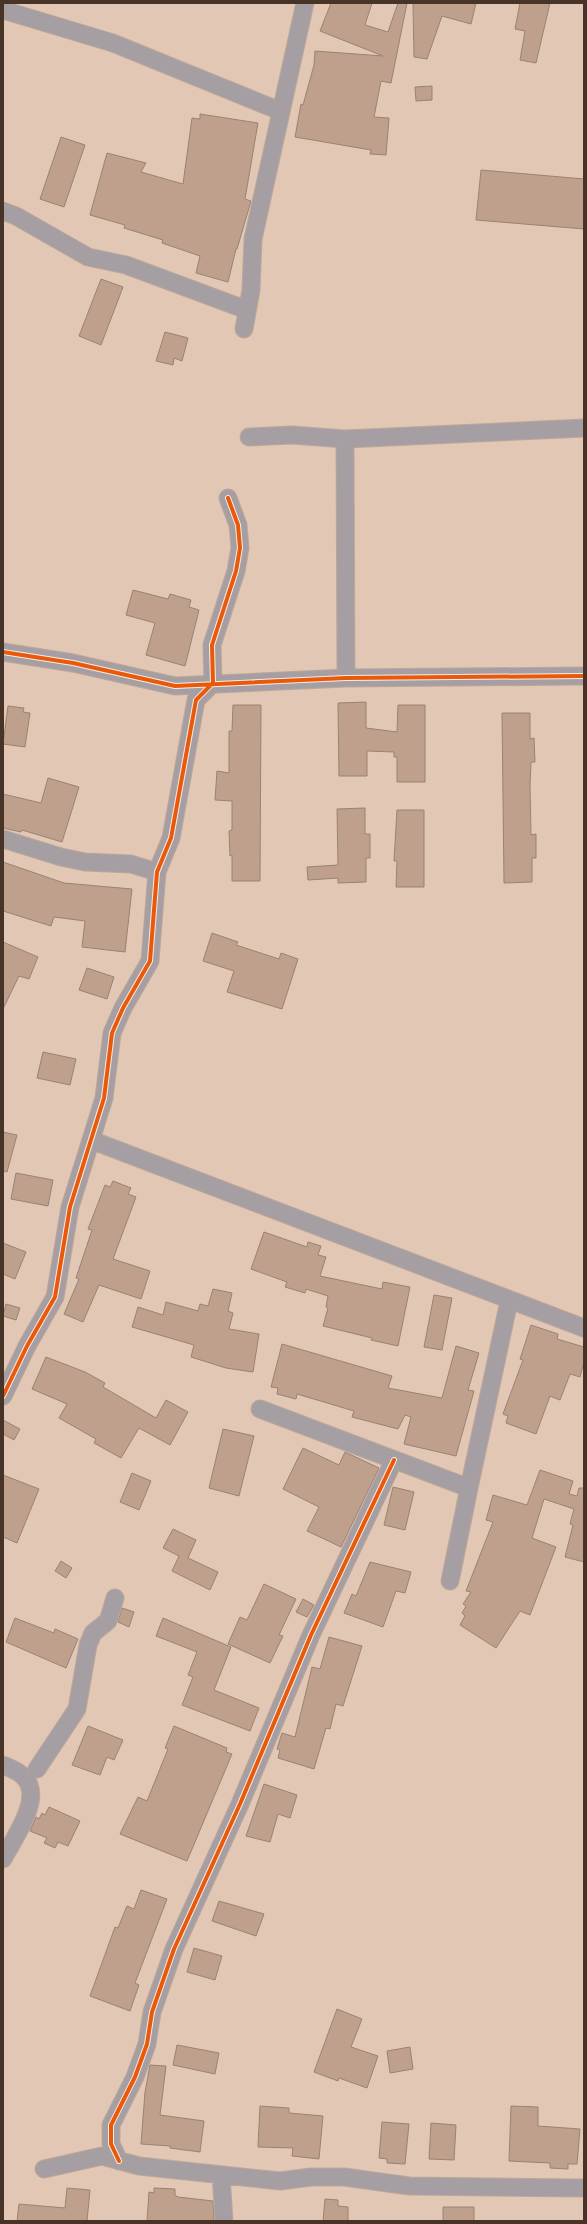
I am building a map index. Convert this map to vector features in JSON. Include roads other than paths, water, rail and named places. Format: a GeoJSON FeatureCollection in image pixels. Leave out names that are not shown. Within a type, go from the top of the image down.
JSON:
{"type":"FeatureCollection","features":[{"type":"Feature","properties":{"kind":"street"},"geometry":{"type":"LineString","coordinates":[[244,328],[251,290],[253,239],[305,3]]}},
{"type":"Feature","properties":{"kind":"street"},"geometry":{"type":"LineString","coordinates":[[3,10],[49,22],[113,43],[280,111]]}},
{"type":"Feature","properties":{"kind":"street"},"geometry":{"type":"LineString","coordinates":[[3,211],[16,216],[88,257],[126,265],[247,310]]}},
{"type":"Feature","properties":{"kind":"street"},"geometry":{"type":"LineString","coordinates":[[249,438],[292,435],[345,439],[584,428]]}},
{"type":"Feature","properties":{"kind":"street"},"geometry":{"type":"LineString","coordinates":[[345,439],[346,678]]}},
{"type":"Feature","properties":{"kind":"street"},"geometry":{"type":"LineString","coordinates":[[3,1396],[27,1346],[55,1297],[70,1207],[104,1098],[112,1033],[123,1008],[150,961],[157,872],[170,838],[196,700],[213,683],[212,645],[236,571],[240,548],[238,526],[228,498]]}},
{"type":"Feature","properties":{"kind":"street"},"geometry":{"type":"LineString","coordinates":[[3,652],[73,663],[175,686],[213,683],[346,678],[584,676]]}},
{"type":"Feature","properties":{"kind":"street"},"geometry":{"type":"LineString","coordinates":[[3,839],[61,857],[85,862],[131,864],[157,872]]}},
{"type":"Feature","properties":{"kind":"street"},"geometry":{"type":"LineString","coordinates":[[91,1140],[509,1301],[584,1328]]}},
{"type":"Feature","properties":{"kind":"street"},"geometry":{"type":"LineString","coordinates":[[450,1581],[509,1301]]}},
{"type":"Feature","properties":{"kind":"street"},"geometry":{"type":"LineString","coordinates":[[260,1409],[469,1488]]}},
{"type":"Feature","properties":{"kind":"street"},"geometry":{"type":"LineString","coordinates":[[119,2161],[111,2144],[111,2125],[135,2077],[147,2044],[152,2012],[174,1949],[240,1804],[311,1635],[394,1460]]}},
{"type":"Feature","properties":{"kind":"street"},"geometry":{"type":"LineString","coordinates":[[3,1859],[26,1815],[30,1798],[30,1777],[77,1709],[88,1645],[93,1634],[108,1621],[115,1598]]}},
{"type":"Feature","properties":{"kind":"street"},"geometry":{"type":"LineString","coordinates":[[3,1765],[30,1777]]}},
{"type":"Feature","properties":{"kind":"street"},"geometry":{"type":"LineString","coordinates":[[44,2169],[102,2156],[139,2166],[280,2181],[311,2177],[331,2177],[409,2186],[584,2188]]}},
{"type":"Feature","properties":{"kind":"street"},"geometry":{"type":"LineString","coordinates":[[221,2175],[224,2221]]}}]}
